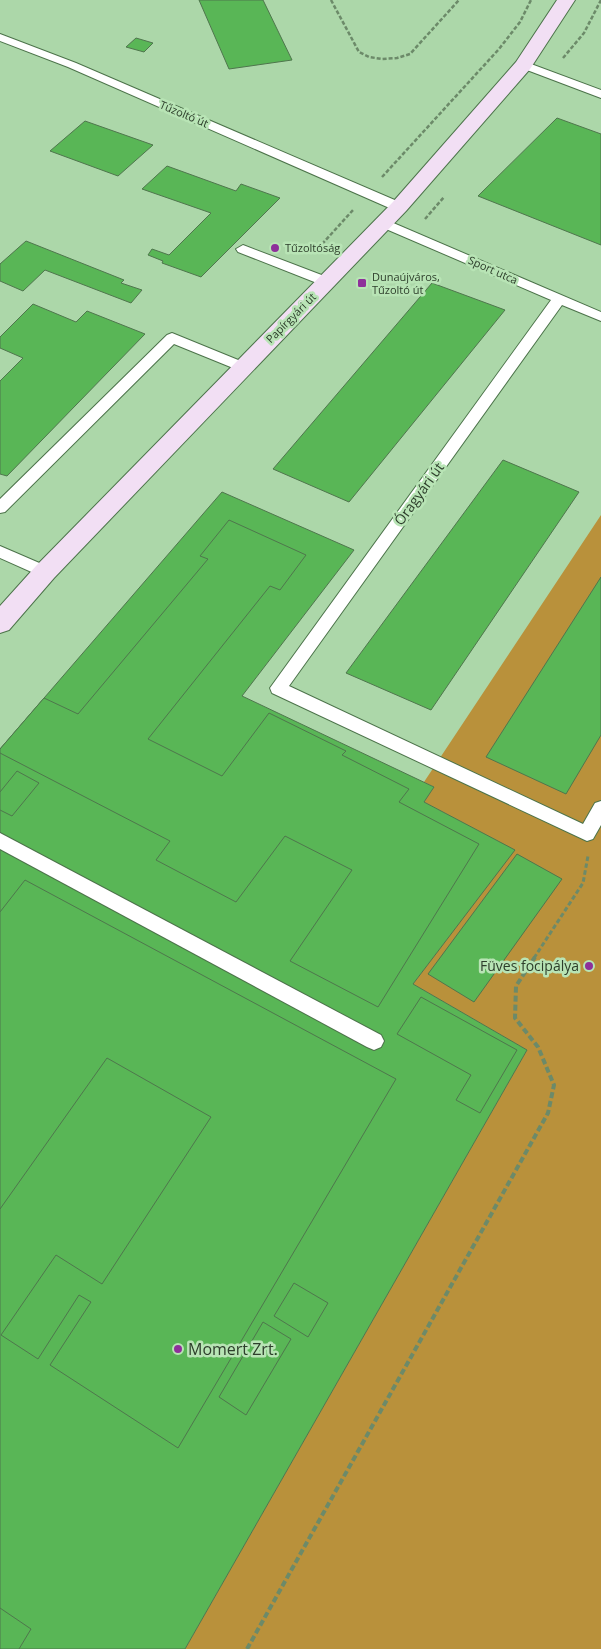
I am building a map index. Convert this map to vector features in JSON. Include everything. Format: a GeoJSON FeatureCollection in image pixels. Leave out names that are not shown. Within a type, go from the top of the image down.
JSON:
{"type":"FeatureCollection","features":[{"type":"Feature","properties":{"kind":"street","name":"Papírgyári út"},"geometry":{"type":"LineString","coordinates":[[0,623],[45,572],[399,207],[523,65],[566,0]]}},
{"type":"Feature","properties":{"kind":"lane","name":"Tűzoltó út"},"geometry":{"type":"LineString","coordinates":[[0,37],[72,65],[399,207]]}},
{"type":"Feature","properties":{"kind":"lane"},"geometry":{"type":"LineString","coordinates":[[523,65],[601,94]]}},
{"type":"Feature","properties":{"kind":"lane","name":"Sport utca"},"geometry":{"type":"LineString","coordinates":[[384,223],[601,317]]}},
{"type":"Feature","properties":{"kind":"lane"},"geometry":{"type":"LineString","coordinates":[[243,249],[327,282]]}},
{"type":"Feature","properties":{"kind":"lane","name":"Óragyári út"},"geometry":{"type":"LineString","coordinates":[[560,300],[278,688],[586,834]]}},
{"type":"Feature","properties":{"kind":"lane"},"geometry":{"type":"LineString","coordinates":[[0,508],[172,338],[243,367]]}},
{"type":"Feature","properties":{"kind":"lane"},"geometry":{"type":"LineString","coordinates":[[0,552],[45,572]]}},
{"type":"Feature","properties":{"kind":"lane"},"geometry":{"type":"LineString","coordinates":[[586,834],[601,808]]}},
{"type":"Feature","properties":{"kind":"lane"},"geometry":{"type":"LineString","coordinates":[[0,840],[374,1041]]}},
{"type":"Feature","properties":{"kind":"path"},"geometry":{"type":"LineString","coordinates":[[331,0],[359,52],[369,57],[382,59],[397,58],[410,54],[459,0]]}},
{"type":"Feature","properties":{"kind":"path"},"geometry":{"type":"LineString","coordinates":[[368,193],[499,49],[520,22],[531,0]]}},
{"type":"Feature","properties":{"kind":"path"},"geometry":{"type":"LineString","coordinates":[[247,1649],[548,1113],[554,1085],[538,1046],[515,1018],[516,986],[583,883],[589,855],[586,834]]}},
{"type":"Feature","properties":{"kind":"shaded area"},"geometry":{"type":"Polygon","coordinates":[[[601,515],[601,1649],[185,1649],[527,1050],[413,984],[514,850],[424,802],[434,787],[424,782],[601,515]]]}},
{"type":"Feature","properties":{"kind":"building"},"geometry":{"type":"Polygon","coordinates":[[[199,0],[263,0],[292,60],[229,69],[199,0]]]}},
{"type":"Feature","properties":{"kind":"building"},"geometry":{"type":"Polygon","coordinates":[[[136,38],[153,43],[144,52],[126,47],[136,38]]]}},
{"type":"Feature","properties":{"kind":"building"},"geometry":{"type":"Polygon","coordinates":[[[557,118],[601,134],[601,245],[478,196],[557,118]]]}},
{"type":"Feature","properties":{"kind":"building"},"geometry":{"type":"Polygon","coordinates":[[[85,121],[153,145],[118,176],[50,151],[85,121]]]}},
{"type":"Feature","properties":{"kind":"building"},"geometry":{"type":"Polygon","coordinates":[[[167,166],[236,191],[241,184],[280,198],[201,277],[162,263],[163,261],[148,255],[152,249],[169,255],[211,213],[142,189],[167,166]]]}},
{"type":"Feature","properties":{"kind":"building"},"geometry":{"type":"Polygon","coordinates":[[[26,241],[124,280],[121,283],[142,290],[131,303],[45,270],[23,291],[0,281],[0,264],[26,241]]]}},
{"type":"Feature","properties":{"kind":"building"},"geometry":{"type":"Polygon","coordinates":[[[432,283],[505,310],[349,502],[273,469],[432,283]]]}},
{"type":"Feature","properties":{"kind":"building"},"geometry":{"type":"Polygon","coordinates":[[[33,304],[76,322],[87,311],[145,334],[7,476],[0,474],[0,381],[23,358],[0,348],[0,337],[33,304]]]}},
{"type":"Feature","properties":{"kind":"building"},"geometry":{"type":"Polygon","coordinates":[[[503,460],[579,492],[431,710],[346,673],[503,460]]]}},
{"type":"Feature","properties":{"kind":"building","name":"Momert Zrt."},"geometry":{"type":"Polygon","coordinates":[[[222,492],[354,550],[242,696],[434,787],[424,802],[515,850],[413,984],[527,1050],[185,1649],[0,1649],[0,749],[222,492]]]}},
{"type":"Feature","properties":{"kind":"building"},"geometry":{"type":"Polygon","coordinates":[[[229,520],[306,555],[280,590],[270,586],[148,739],[222,776],[269,713],[346,751],[342,755],[409,789],[399,802],[479,844],[378,1007],[290,961],[352,870],[285,836],[236,902],[156,860],[170,841],[0,753],[0,749],[44,698],[78,714],[208,559],[200,556],[229,520]]]}},
{"type":"Feature","properties":{"kind":"building"},"geometry":{"type":"Polygon","coordinates":[[[601,577],[601,735],[566,794],[486,757],[601,577]]]}},
{"type":"Feature","properties":{"kind":"building"},"geometry":{"type":"Polygon","coordinates":[[[17,771],[39,783],[12,816],[0,810],[0,792],[17,771]]]}},
{"type":"Feature","properties":{"kind":"building"},"geometry":{"type":"Polygon","coordinates":[[[517,854],[562,879],[474,1002],[428,974],[517,854]]]}},
{"type":"Feature","properties":{"kind":"building"},"geometry":{"type":"Polygon","coordinates":[[[25,880],[396,1079],[178,1448],[50,1365],[91,1302],[79,1295],[38,1359],[1,1335],[56,1255],[102,1284],[211,1117],[107,1058],[0,1209],[0,912],[25,880]]]}},
{"type":"Feature","properties":{"kind":"building"},"geometry":{"type":"Polygon","coordinates":[[[421,997],[517,1050],[480,1113],[456,1100],[471,1075],[397,1034],[421,997]]]}},
{"type":"Feature","properties":{"kind":"building"},"geometry":{"type":"Polygon","coordinates":[[[294,1283],[328,1303],[308,1337],[274,1316],[294,1283]]]}},
{"type":"Feature","properties":{"kind":"building"},"geometry":{"type":"Polygon","coordinates":[[[263,1322],[291,1339],[246,1415],[219,1397],[263,1322]]]}},
{"type":"Feature","properties":{"kind":"building"},"geometry":{"type":"Polygon","coordinates":[[[0,1608],[31,1629],[19,1649],[0,1649],[0,1608]]]}},
{"type":"Feature","properties":{"kind":"place","name":"Tűzoltóság"},"geometry":{"type":"Point","coordinates":[275,248]}},
{"type":"Feature","properties":{"kind":"place","name":"Dunaújváros, Tűzoltó út"},"geometry":{"type":"Point","coordinates":[362,283]}},
{"type":"Feature","properties":{"kind":"place","name":"Füves focipálya"},"geometry":{"type":"Point","coordinates":[589,966]}},
{"type":"Feature","properties":{"kind":"place","name":"Momert Zrt."},"geometry":{"type":"Point","coordinates":[178,1349]}}]}
